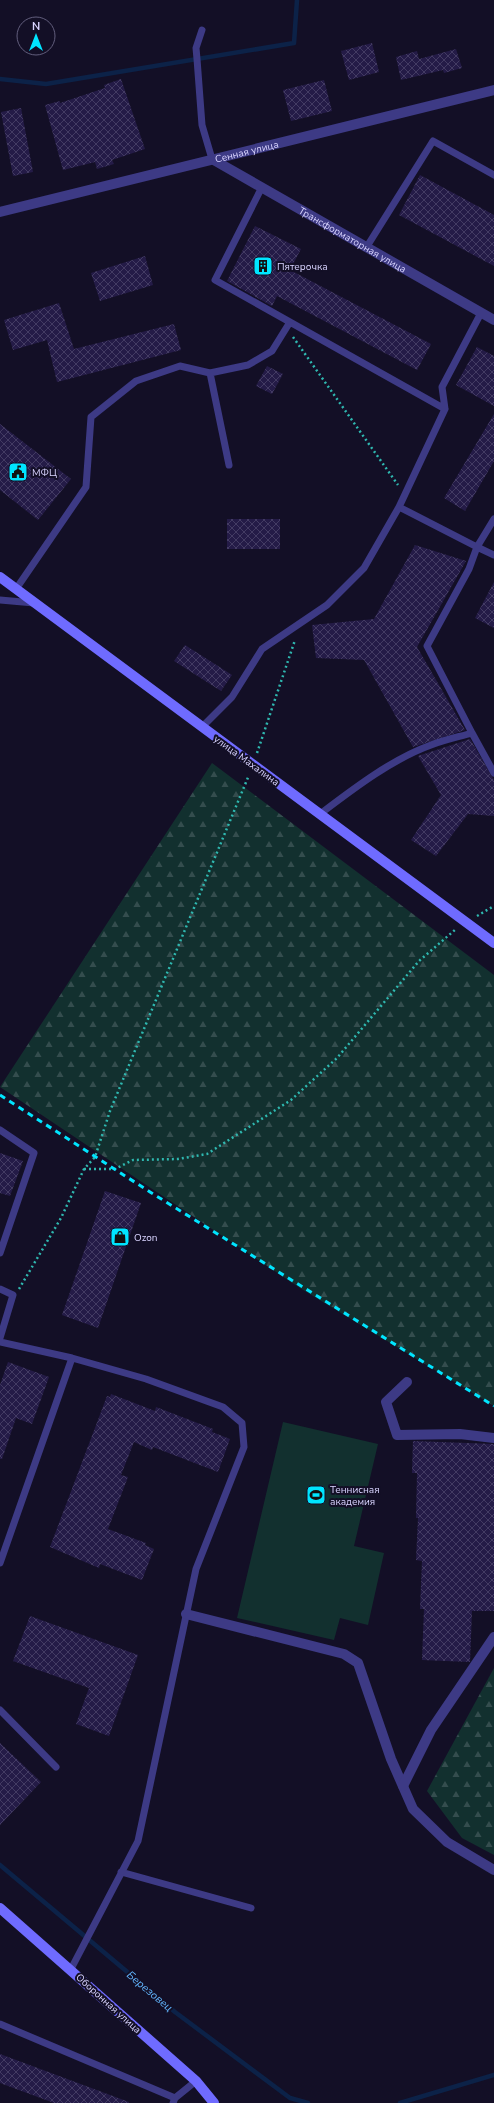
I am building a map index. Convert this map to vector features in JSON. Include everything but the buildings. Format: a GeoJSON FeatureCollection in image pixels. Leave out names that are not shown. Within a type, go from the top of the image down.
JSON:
{"type":"FeatureCollection","features":[{"type":"Feature","properties":{"kind":"street","name":"Сенная улица"},"geometry":{"type":"LineString","coordinates":[[0,212],[494,90]]}},
{"type":"Feature","properties":{"kind":"street","name":"Трансформаторная улица"},"geometry":{"type":"LineString","coordinates":[[212,159],[261,189],[494,320]]}},
{"type":"Feature","properties":{"kind":"street","name":"улица Махалина"},"geometry":{"type":"LineString","coordinates":[[0,577],[494,943]]}},
{"type":"Feature","properties":{"kind":"street"},"geometry":{"type":"LineString","coordinates":[[407,1382],[386,1402],[397,1435],[460,1434],[494,1438]]}},
{"type":"Feature","properties":{"kind":"street"},"geometry":{"type":"LineString","coordinates":[[186,1614],[344,1654],[358,1663],[391,1759],[413,1809],[447,1842],[494,1870]]}},
{"type":"Feature","properties":{"kind":"street"},"geometry":{"type":"LineString","coordinates":[[403,1786],[431,1730],[494,1636]]}},
{"type":"Feature","properties":{"kind":"street","name":"Оборонная улица"},"geometry":{"type":"LineString","coordinates":[[0,1908],[71,1969],[196,2081],[214,2103]]}},
{"type":"Feature","properties":{"kind":"lane"},"geometry":{"type":"LineString","coordinates":[[202,30],[196,48],[202,125],[212,159]]}},
{"type":"Feature","properties":{"kind":"lane"},"geometry":{"type":"LineString","coordinates":[[366,248],[433,141],[494,175]]}},
{"type":"Feature","properties":{"kind":"lane"},"geometry":{"type":"LineString","coordinates":[[261,189],[215,280],[288,324],[445,409]]}},
{"type":"Feature","properties":{"kind":"lane"},"geometry":{"type":"LineString","coordinates":[[202,727],[232,698],[262,649],[327,605],[364,568],[399,507],[445,409],[442,387],[481,313]]}},
{"type":"Feature","properties":{"kind":"lane"},"geometry":{"type":"LineString","coordinates":[[16,590],[86,487],[91,417],[136,381],[180,366],[210,374],[248,365],[272,351],[288,324]]}},
{"type":"Feature","properties":{"kind":"lane"},"geometry":{"type":"LineString","coordinates":[[210,374],[229,464]]}},
{"type":"Feature","properties":{"kind":"lane"},"geometry":{"type":"LineString","coordinates":[[399,507],[494,555]]}},
{"type":"Feature","properties":{"kind":"lane"},"geometry":{"type":"LineString","coordinates":[[494,519],[477,547],[469,569],[427,646],[494,773]]}},
{"type":"Feature","properties":{"kind":"lane"},"geometry":{"type":"LineString","coordinates":[[0,600],[34,603]]}},
{"type":"Feature","properties":{"kind":"lane"},"geometry":{"type":"LineString","coordinates":[[320,814],[351,790],[409,755],[431,745],[472,733]]}},
{"type":"Feature","properties":{"kind":"lane"},"geometry":{"type":"LineString","coordinates":[[0,1130],[34,1154],[0,1253]]}},
{"type":"Feature","properties":{"kind":"lane"},"geometry":{"type":"LineString","coordinates":[[0,1289],[13,1295],[0,1338]]}},
{"type":"Feature","properties":{"kind":"lane"},"geometry":{"type":"LineString","coordinates":[[0,1342],[72,1358],[146,1379],[223,1407],[242,1423],[244,1447],[196,1569],[138,1841],[71,1969]]}},
{"type":"Feature","properties":{"kind":"lane"},"geometry":{"type":"LineString","coordinates":[[0,1563],[72,1358]]}},
{"type":"Feature","properties":{"kind":"lane"},"geometry":{"type":"LineString","coordinates":[[0,1710],[56,1767]]}},
{"type":"Feature","properties":{"kind":"lane"},"geometry":{"type":"LineString","coordinates":[[122,1872],[250,1908]]}},
{"type":"Feature","properties":{"kind":"lane"},"geometry":{"type":"LineString","coordinates":[[0,2024],[174,2100],[196,2081]]}},
{"type":"Feature","properties":{"kind":"path"},"geometry":{"type":"LineString","coordinates":[[288,324],[405,494]]}},
{"type":"Feature","properties":{"kind":"path"},"geometry":{"type":"LineString","coordinates":[[13,1295],[38,1260],[61,1218],[84,1169],[95,1157],[110,1111],[253,765],[291,649],[303,622]]}},
{"type":"Feature","properties":{"kind":"path"},"geometry":{"type":"LineString","coordinates":[[84,1169],[116,1170],[133,1160],[178,1159],[207,1154],[285,1104],[337,1058],[420,961],[453,931],[494,906]]}},
{"type":"Feature","properties":{"kind":"green space"},"geometry":{"type":"Polygon","coordinates":[[[212,763],[494,975],[494,1406],[300,1288],[0,1087],[212,763]]]}},
{"type":"Feature","properties":{"kind":"green space","name":"Теннисная академия"},"geometry":{"type":"Polygon","coordinates":[[[283,1422],[378,1444],[354,1546],[384,1553],[368,1625],[340,1618],[334,1640],[237,1618],[283,1422]]]}},
{"type":"Feature","properties":{"kind":"green space"},"geometry":{"type":"Polygon","coordinates":[[[494,1668],[494,1855],[462,1838],[427,1791],[494,1668]]]}},
{"type":"Feature","properties":{"kind":"waterway"},"geometry":{"type":"LineString","coordinates":[[0,79],[46,84],[294,43],[297,0]]}},
{"type":"Feature","properties":{"kind":"waterway","name":"Березовец"},"geometry":{"type":"LineString","coordinates":[[0,1865],[175,2012],[290,2098],[308,2103]]}},
{"type":"Feature","properties":{"kind":"waterway","name":"Березовец"},"geometry":{"type":"LineString","coordinates":[[400,2103],[494,2075]]}},
{"type":"Feature","properties":{"kind":"railway"},"geometry":{"type":"LineString","coordinates":[[0,1095],[150,1192],[494,1406]]}},
{"type":"Feature","properties":{"kind":"place","name":"Пятерочка"},"geometry":{"type":"Point","coordinates":[263,266]}},
{"type":"Feature","properties":{"kind":"place","name":"МФЦ"},"geometry":{"type":"Point","coordinates":[18,472]}},
{"type":"Feature","properties":{"kind":"place","name":"Ozon"},"geometry":{"type":"Point","coordinates":[120,1237]}},
{"type":"Feature","properties":{"kind":"place","name":"Теннисная академия"},"geometry":{"type":"Point","coordinates":[316,1495]}}]}
